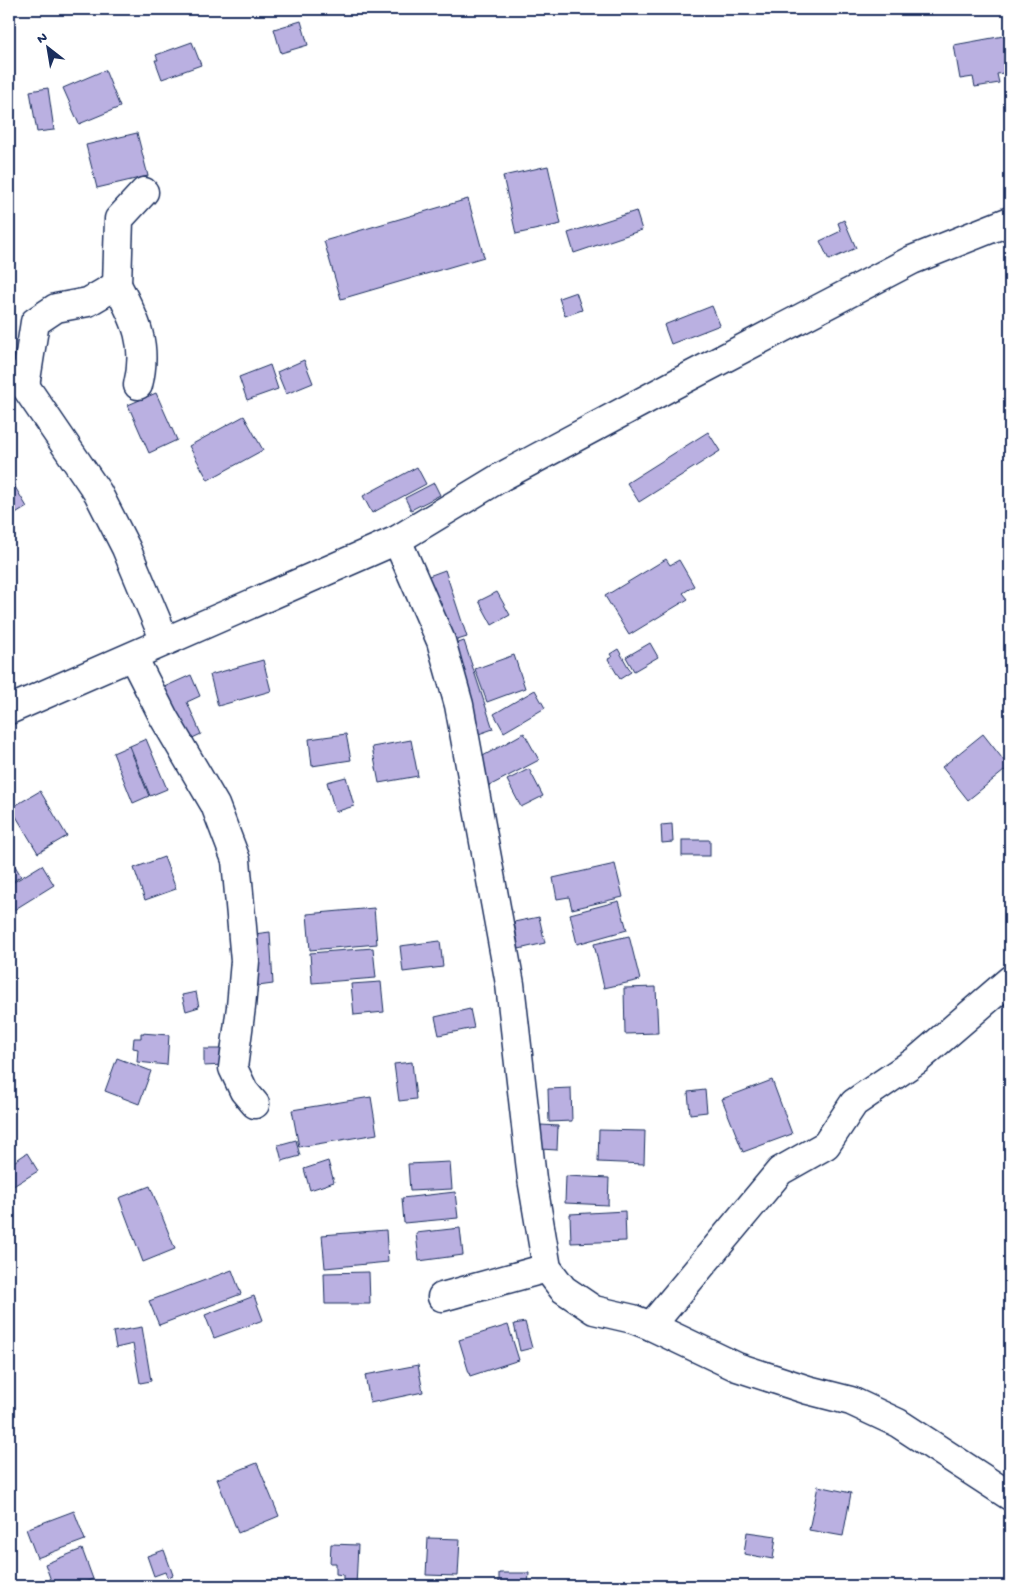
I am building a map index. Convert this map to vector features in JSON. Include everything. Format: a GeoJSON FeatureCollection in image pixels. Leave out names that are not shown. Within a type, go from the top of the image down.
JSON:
{"type":"FeatureCollection","features":[{"type":"Feature","properties":{"kind":"street"},"geometry":{"type":"LineString","coordinates":[[138,384],[143,364],[140,334],[132,312],[117,285],[119,219],[144,192]]}},
{"type":"Feature","properties":{"kind":"street"},"geometry":{"type":"LineString","coordinates":[[9,710],[397,540],[501,477],[912,260],[1010,221]]}},
{"type":"Feature","properties":{"kind":"street"},"geometry":{"type":"LineString","coordinates":[[117,285],[88,302],[56,308],[35,322],[17,380],[98,493],[126,548],[165,641]]}},
{"type":"Feature","properties":{"kind":"street"},"geometry":{"type":"LineString","coordinates":[[397,540],[440,641],[459,706],[510,984],[532,1179],[547,1268],[563,1289],[594,1310],[633,1319],[651,1326],[737,1367],[808,1390],[852,1401],[898,1423],[1010,1496]]}},
{"type":"Feature","properties":{"kind":"street"},"geometry":{"type":"LineString","coordinates":[[133,657],[164,718],[215,805],[236,860],[245,961],[233,1068],[244,1091],[255,1104]]}},
{"type":"Feature","properties":{"kind":"street"},"geometry":{"type":"LineString","coordinates":[[651,1326],[780,1171],[826,1145],[854,1103],[917,1060],[1010,980]]}},
{"type":"Feature","properties":{"kind":"street"},"geometry":{"type":"LineString","coordinates":[[442,1297],[547,1268]]}},
{"type":"Feature","properties":{"kind":"building"},"geometry":{"type":"Polygon","coordinates":[[[168,9],[182,9],[170,13],[168,9]]]}},
{"type":"Feature","properties":{"kind":"building"},"geometry":{"type":"Polygon","coordinates":[[[301,21],[308,45],[281,53],[274,29],[301,21]]]}},
{"type":"Feature","properties":{"kind":"building"},"geometry":{"type":"Polygon","coordinates":[[[1009,35],[1010,72],[997,74],[999,83],[975,87],[973,77],[960,79],[954,45],[1009,35]]]}},
{"type":"Feature","properties":{"kind":"building"},"geometry":{"type":"Polygon","coordinates":[[[192,42],[201,65],[162,79],[155,60],[158,60],[156,55],[192,42]]]}},
{"type":"Feature","properties":{"kind":"building"},"geometry":{"type":"Polygon","coordinates":[[[105,70],[120,107],[79,124],[63,88],[105,70]]]}},
{"type":"Feature","properties":{"kind":"building"},"geometry":{"type":"Polygon","coordinates":[[[48,88],[54,130],[37,132],[30,91],[48,88]]]}},
{"type":"Feature","properties":{"kind":"building"},"geometry":{"type":"Polygon","coordinates":[[[137,133],[148,176],[97,188],[86,145],[137,133]]]}},
{"type":"Feature","properties":{"kind":"building"},"geometry":{"type":"Polygon","coordinates":[[[1010,151],[1010,171],[1005,152],[1010,151]]]}},
{"type":"Feature","properties":{"kind":"building"},"geometry":{"type":"Polygon","coordinates":[[[548,166],[561,224],[516,234],[503,176],[548,166]]]}},
{"type":"Feature","properties":{"kind":"building"},"geometry":{"type":"Polygon","coordinates":[[[468,199],[484,257],[341,299],[324,241],[468,199]]]}},
{"type":"Feature","properties":{"kind":"building"},"geometry":{"type":"Polygon","coordinates":[[[636,211],[642,230],[574,253],[568,233],[636,211]]]}},
{"type":"Feature","properties":{"kind":"building"},"geometry":{"type":"Polygon","coordinates":[[[844,220],[856,248],[829,260],[820,241],[841,231],[838,223],[844,220]]]}},
{"type":"Feature","properties":{"kind":"building"},"geometry":{"type":"Polygon","coordinates":[[[576,292],[582,310],[565,316],[559,298],[576,292]]]}},
{"type":"Feature","properties":{"kind":"building"},"geometry":{"type":"Polygon","coordinates":[[[712,306],[720,325],[671,344],[664,325],[712,306]]]}},
{"type":"Feature","properties":{"kind":"building"},"geometry":{"type":"Polygon","coordinates":[[[304,360],[313,383],[286,394],[277,372],[304,360]]]}},
{"type":"Feature","properties":{"kind":"building"},"geometry":{"type":"Polygon","coordinates":[[[270,365],[278,389],[247,400],[239,377],[270,365]]]}},
{"type":"Feature","properties":{"kind":"building"},"geometry":{"type":"Polygon","coordinates":[[[156,393],[177,440],[149,453],[128,405],[156,393]]]}},
{"type":"Feature","properties":{"kind":"building"},"geometry":{"type":"Polygon","coordinates":[[[244,416],[263,450],[208,480],[189,446],[244,416]]]}},
{"type":"Feature","properties":{"kind":"building"},"geometry":{"type":"Polygon","coordinates":[[[708,432],[720,451],[639,502],[627,483],[708,432]]]}},
{"type":"Feature","properties":{"kind":"building"},"geometry":{"type":"Polygon","coordinates":[[[417,467],[426,484],[372,513],[363,496],[417,467]]]}},
{"type":"Feature","properties":{"kind":"building"},"geometry":{"type":"Polygon","coordinates":[[[9,477],[27,507],[9,518],[9,477]]]}},
{"type":"Feature","properties":{"kind":"building"},"geometry":{"type":"Polygon","coordinates":[[[434,483],[440,495],[411,510],[405,498],[434,483]]]}},
{"type":"Feature","properties":{"kind":"building"},"geometry":{"type":"Polygon","coordinates":[[[666,559],[670,565],[679,560],[694,586],[683,593],[688,599],[629,635],[605,596],[666,559]]]}},
{"type":"Feature","properties":{"kind":"building"},"geometry":{"type":"Polygon","coordinates":[[[445,570],[467,637],[448,643],[426,577],[445,570]]]}},
{"type":"Feature","properties":{"kind":"building"},"geometry":{"type":"Polygon","coordinates":[[[497,592],[510,615],[492,625],[479,601],[497,592]]]}},
{"type":"Feature","properties":{"kind":"building"},"geometry":{"type":"Polygon","coordinates":[[[464,641],[493,729],[470,737],[447,647],[464,641]]]}},
{"type":"Feature","properties":{"kind":"building"},"geometry":{"type":"Polygon","coordinates":[[[650,643],[658,657],[634,671],[626,657],[650,643]]]}},
{"type":"Feature","properties":{"kind":"building"},"geometry":{"type":"Polygon","coordinates":[[[618,649],[631,672],[620,679],[608,659],[612,657],[610,654],[618,649]]]}},
{"type":"Feature","properties":{"kind":"building"},"geometry":{"type":"Polygon","coordinates":[[[514,655],[525,688],[487,702],[475,669],[514,655]]]}},
{"type":"Feature","properties":{"kind":"building"},"geometry":{"type":"Polygon","coordinates":[[[263,660],[271,691],[218,706],[210,675],[263,660]]]}},
{"type":"Feature","properties":{"kind":"building"},"geometry":{"type":"Polygon","coordinates":[[[191,675],[200,696],[187,702],[201,734],[186,741],[162,688],[191,675]]]}},
{"type":"Feature","properties":{"kind":"building"},"geometry":{"type":"Polygon","coordinates":[[[535,690],[545,708],[504,732],[494,714],[535,690]]]}},
{"type":"Feature","properties":{"kind":"building"},"geometry":{"type":"Polygon","coordinates":[[[524,733],[539,760],[487,787],[474,761],[524,733]]]}},
{"type":"Feature","properties":{"kind":"building"},"geometry":{"type":"Polygon","coordinates":[[[346,734],[351,760],[312,766],[309,739],[346,734]]]}},
{"type":"Feature","properties":{"kind":"building"},"geometry":{"type":"Polygon","coordinates":[[[983,734],[1009,767],[968,800],[942,767],[983,734]]]}},
{"type":"Feature","properties":{"kind":"building"},"geometry":{"type":"Polygon","coordinates":[[[146,739],[167,789],[150,796],[130,746],[146,739]]]}},
{"type":"Feature","properties":{"kind":"building"},"geometry":{"type":"Polygon","coordinates":[[[411,740],[418,776],[379,783],[372,747],[411,740]]]}},
{"type":"Feature","properties":{"kind":"building"},"geometry":{"type":"Polygon","coordinates":[[[129,746],[149,796],[133,803],[113,753],[129,746]]]}},
{"type":"Feature","properties":{"kind":"building"},"geometry":{"type":"Polygon","coordinates":[[[529,769],[543,796],[521,807],[507,780],[529,769]]]}},
{"type":"Feature","properties":{"kind":"building"},"geometry":{"type":"Polygon","coordinates":[[[346,777],[354,806],[335,812],[327,782],[346,777]]]}},
{"type":"Feature","properties":{"kind":"building"},"geometry":{"type":"Polygon","coordinates":[[[40,791],[67,836],[38,853],[11,808],[40,791]]]}},
{"type":"Feature","properties":{"kind":"building"},"geometry":{"type":"Polygon","coordinates":[[[672,824],[673,842],[662,843],[661,825],[672,824]]]}},
{"type":"Feature","properties":{"kind":"building"},"geometry":{"type":"Polygon","coordinates":[[[682,840],[710,840],[710,856],[682,856],[682,840]]]}},
{"type":"Feature","properties":{"kind":"building"},"geometry":{"type":"Polygon","coordinates":[[[9,856],[21,876],[9,884],[9,856]]]}},
{"type":"Feature","properties":{"kind":"building"},"geometry":{"type":"Polygon","coordinates":[[[164,857],[176,889],[145,900],[134,868],[164,857]]]}},
{"type":"Feature","properties":{"kind":"building"},"geometry":{"type":"Polygon","coordinates":[[[615,864],[623,897],[572,909],[569,897],[557,899],[553,878],[615,864]]]}},
{"type":"Feature","properties":{"kind":"building"},"geometry":{"type":"Polygon","coordinates":[[[42,865],[54,885],[9,913],[9,885],[42,865]]]}},
{"type":"Feature","properties":{"kind":"building"},"geometry":{"type":"Polygon","coordinates":[[[619,901],[627,930],[577,944],[570,914],[619,901]]]}},
{"type":"Feature","properties":{"kind":"building"},"geometry":{"type":"Polygon","coordinates":[[[374,908],[377,944],[310,950],[307,914],[374,908]]]}},
{"type":"Feature","properties":{"kind":"building"},"geometry":{"type":"Polygon","coordinates":[[[539,917],[545,943],[519,949],[514,922],[539,917]]]}},
{"type":"Feature","properties":{"kind":"building"},"geometry":{"type":"Polygon","coordinates":[[[270,932],[273,984],[258,986],[254,934],[270,932]]]}},
{"type":"Feature","properties":{"kind":"building"},"geometry":{"type":"Polygon","coordinates":[[[629,936],[640,980],[604,988],[594,944],[629,936]]]}},
{"type":"Feature","properties":{"kind":"building"},"geometry":{"type":"Polygon","coordinates":[[[440,941],[443,967],[403,972],[400,946],[440,941]]]}},
{"type":"Feature","properties":{"kind":"building"},"geometry":{"type":"Polygon","coordinates":[[[373,948],[376,978],[312,983],[310,953],[373,948]]]}},
{"type":"Feature","properties":{"kind":"building"},"geometry":{"type":"Polygon","coordinates":[[[381,982],[384,1012],[354,1015],[351,984],[381,982]]]}},
{"type":"Feature","properties":{"kind":"building"},"geometry":{"type":"Polygon","coordinates":[[[656,987],[658,1033],[625,1034],[624,988],[656,987]]]}},
{"type":"Feature","properties":{"kind":"building"},"geometry":{"type":"Polygon","coordinates":[[[196,992],[199,1007],[186,1011],[182,995],[196,992]]]}},
{"type":"Feature","properties":{"kind":"building"},"geometry":{"type":"Polygon","coordinates":[[[470,1009],[474,1028],[439,1035],[435,1017],[470,1009]]]}},
{"type":"Feature","properties":{"kind":"building"},"geometry":{"type":"Polygon","coordinates":[[[141,1033],[169,1035],[167,1065],[137,1062],[138,1049],[133,1048],[134,1038],[141,1038],[141,1033]]]}},
{"type":"Feature","properties":{"kind":"building"},"geometry":{"type":"Polygon","coordinates":[[[204,1049],[223,1049],[224,1065],[204,1066],[204,1049]]]}},
{"type":"Feature","properties":{"kind":"building"},"geometry":{"type":"Polygon","coordinates":[[[117,1058],[151,1071],[139,1104],[105,1091],[117,1058]]]}},
{"type":"Feature","properties":{"kind":"building"},"geometry":{"type":"Polygon","coordinates":[[[412,1062],[416,1099],[399,1101],[394,1064],[412,1062]]]}},
{"type":"Feature","properties":{"kind":"building"},"geometry":{"type":"Polygon","coordinates":[[[772,1080],[792,1134],[743,1152],[722,1099],[772,1080]]]}},
{"type":"Feature","properties":{"kind":"building"},"geometry":{"type":"Polygon","coordinates":[[[571,1088],[572,1121],[549,1122],[548,1089],[571,1088]]]}},
{"type":"Feature","properties":{"kind":"building"},"geometry":{"type":"Polygon","coordinates":[[[705,1090],[707,1112],[690,1114],[688,1092],[705,1090]]]}},
{"type":"Feature","properties":{"kind":"building"},"geometry":{"type":"Polygon","coordinates":[[[371,1097],[377,1134],[299,1147],[292,1110],[371,1097]]]}},
{"type":"Feature","properties":{"kind":"building"},"geometry":{"type":"Polygon","coordinates":[[[541,1125],[558,1126],[557,1150],[540,1149],[541,1125]]]}},
{"type":"Feature","properties":{"kind":"building"},"geometry":{"type":"Polygon","coordinates":[[[599,1130],[645,1131],[644,1164],[598,1162],[599,1130]]]}},
{"type":"Feature","properties":{"kind":"building"},"geometry":{"type":"Polygon","coordinates":[[[296,1140],[300,1156],[282,1161],[278,1145],[296,1140]]]}},
{"type":"Feature","properties":{"kind":"building"},"geometry":{"type":"Polygon","coordinates":[[[27,1153],[38,1171],[10,1188],[9,1165],[27,1153]]]}},
{"type":"Feature","properties":{"kind":"building"},"geometry":{"type":"Polygon","coordinates":[[[328,1161],[334,1182],[310,1190],[304,1169],[328,1161]]]}},
{"type":"Feature","properties":{"kind":"building"},"geometry":{"type":"Polygon","coordinates":[[[450,1162],[452,1189],[410,1191],[408,1164],[450,1162]]]}},
{"type":"Feature","properties":{"kind":"building"},"geometry":{"type":"Polygon","coordinates":[[[566,1176],[609,1178],[608,1205],[565,1203],[566,1176]]]}},
{"type":"Feature","properties":{"kind":"building"},"geometry":{"type":"Polygon","coordinates":[[[150,1186],[175,1249],[143,1262],[119,1198],[150,1186]]]}},
{"type":"Feature","properties":{"kind":"building"},"geometry":{"type":"Polygon","coordinates":[[[455,1192],[458,1218],[404,1223],[402,1198],[455,1192]]]}},
{"type":"Feature","properties":{"kind":"building"},"geometry":{"type":"Polygon","coordinates":[[[625,1211],[626,1241],[571,1243],[570,1214],[625,1211]]]}},
{"type":"Feature","properties":{"kind":"building"},"geometry":{"type":"Polygon","coordinates":[[[460,1228],[463,1255],[419,1261],[416,1233],[460,1228]]]}},
{"type":"Feature","properties":{"kind":"building"},"geometry":{"type":"Polygon","coordinates":[[[386,1230],[388,1262],[325,1268],[322,1235],[386,1230]]]}},
{"type":"Feature","properties":{"kind":"building"},"geometry":{"type":"Polygon","coordinates":[[[232,1270],[241,1294],[159,1325],[149,1301],[232,1270]]]}},
{"type":"Feature","properties":{"kind":"building"},"geometry":{"type":"Polygon","coordinates":[[[369,1272],[370,1304],[325,1304],[324,1273],[369,1272]]]}},
{"type":"Feature","properties":{"kind":"building"},"geometry":{"type":"Polygon","coordinates":[[[254,1296],[263,1320],[214,1338],[205,1315],[254,1296]]]}},
{"type":"Feature","properties":{"kind":"building"},"geometry":{"type":"Polygon","coordinates":[[[525,1322],[532,1348],[520,1351],[514,1324],[525,1322]]]}},
{"type":"Feature","properties":{"kind":"building"},"geometry":{"type":"Polygon","coordinates":[[[508,1325],[519,1360],[470,1376],[459,1340],[508,1325]]]}},
{"type":"Feature","properties":{"kind":"building"},"geometry":{"type":"Polygon","coordinates":[[[142,1327],[151,1381],[140,1383],[133,1344],[116,1348],[113,1332],[142,1327]]]}},
{"type":"Feature","properties":{"kind":"building"},"geometry":{"type":"Polygon","coordinates":[[[418,1365],[423,1392],[370,1403],[365,1375],[418,1365]]]}},
{"type":"Feature","properties":{"kind":"building"},"geometry":{"type":"Polygon","coordinates":[[[257,1463],[279,1516],[238,1533],[217,1479],[257,1463]]]}},
{"type":"Feature","properties":{"kind":"building"},"geometry":{"type":"Polygon","coordinates":[[[818,1486],[851,1493],[843,1536],[809,1530],[818,1486]]]}},
{"type":"Feature","properties":{"kind":"building"},"geometry":{"type":"Polygon","coordinates":[[[74,1511],[85,1540],[37,1558],[26,1529],[74,1511]]]}},
{"type":"Feature","properties":{"kind":"building"},"geometry":{"type":"Polygon","coordinates":[[[747,1532],[776,1536],[773,1559],[744,1554],[747,1532]]]}},
{"type":"Feature","properties":{"kind":"building"},"geometry":{"type":"Polygon","coordinates":[[[428,1538],[460,1539],[458,1576],[426,1575],[428,1538]]]}},
{"type":"Feature","properties":{"kind":"building"},"geometry":{"type":"Polygon","coordinates":[[[331,1544],[358,1545],[356,1586],[343,1586],[343,1575],[336,1574],[336,1563],[330,1563],[331,1544]]]}},
{"type":"Feature","properties":{"kind":"building"},"geometry":{"type":"Polygon","coordinates":[[[82,1549],[93,1579],[74,1586],[53,1586],[45,1564],[82,1549]]]}},
{"type":"Feature","properties":{"kind":"building"},"geometry":{"type":"Polygon","coordinates":[[[164,1550],[173,1575],[167,1577],[165,1572],[154,1576],[147,1556],[164,1550]]]}},
{"type":"Feature","properties":{"kind":"building"},"geometry":{"type":"Polygon","coordinates":[[[499,1573],[529,1573],[528,1586],[499,1586],[499,1573]]]}},
{"type":"Feature","properties":{"kind":"building"},"geometry":{"type":"Polygon","coordinates":[[[538,1583],[601,1585],[601,1586],[538,1586],[538,1583]]]}}]}
